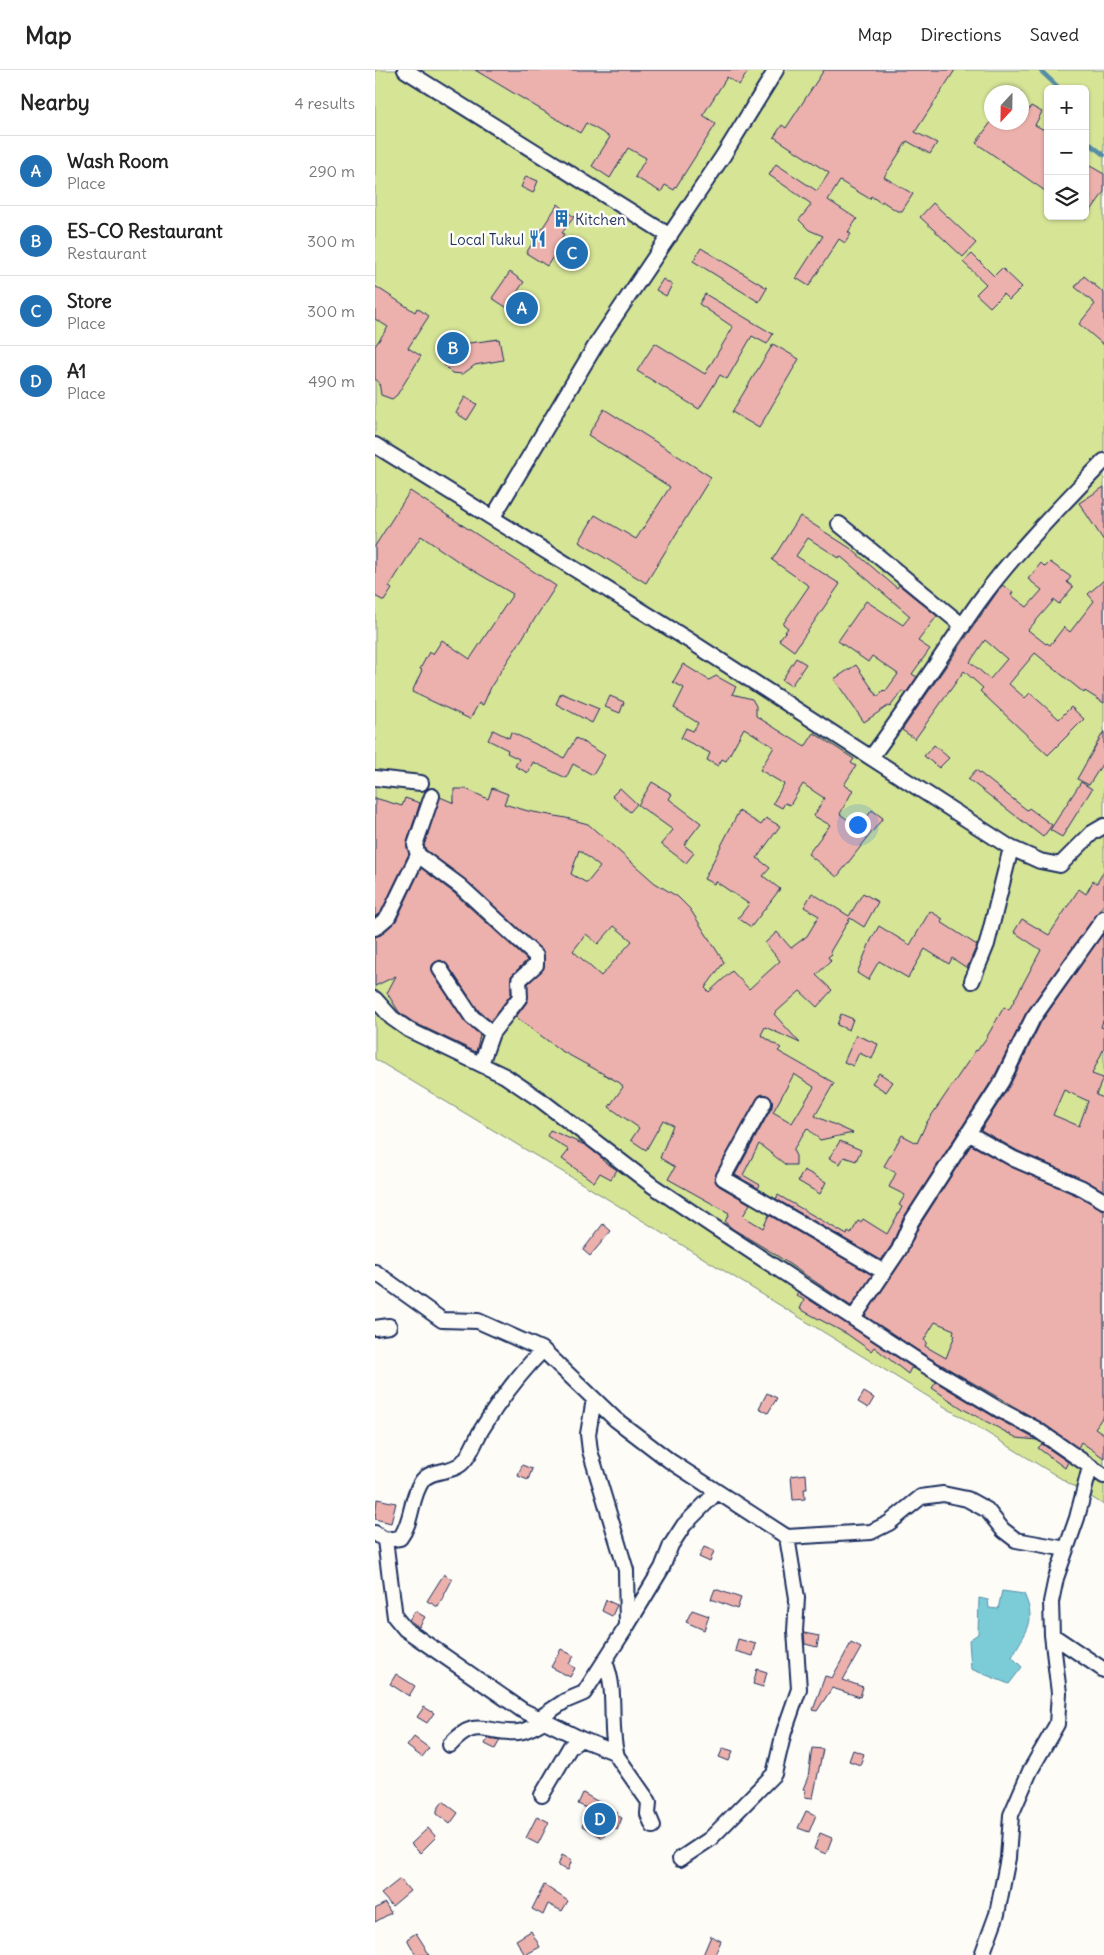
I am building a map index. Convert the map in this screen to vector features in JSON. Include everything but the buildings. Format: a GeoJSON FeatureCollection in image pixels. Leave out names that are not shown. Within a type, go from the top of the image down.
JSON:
{"type":"FeatureCollection","features":[{"type":"Feature","properties":{"kind":"street"},"geometry":{"type":"LineString","coordinates":[[405,70],[670,236]]}},
{"type":"Feature","properties":{"kind":"street"},"geometry":{"type":"LineString","coordinates":[[493,517],[597,344],[670,236],[776,70]]}},
{"type":"Feature","properties":{"kind":"street"},"geometry":{"type":"LineString","coordinates":[[375,445],[493,517],[872,756],[1011,848],[1040,861],[1060,865],[1092,832],[1104,826]]}},
{"type":"Feature","properties":{"kind":"street"},"geometry":{"type":"LineString","coordinates":[[872,756],[921,690],[963,626],[1011,562],[1104,461]]}},
{"type":"Feature","properties":{"kind":"street"},"geometry":{"type":"LineString","coordinates":[[839,524],[963,626]]}},
{"type":"Feature","properties":{"kind":"street"},"geometry":{"type":"LineString","coordinates":[[375,778],[421,783]]}},
{"type":"Feature","properties":{"kind":"street"},"geometry":{"type":"LineString","coordinates":[[432,796],[415,845],[418,855],[460,886],[536,956],[536,965],[519,980],[520,997],[492,1033],[481,1064]]}},
{"type":"Feature","properties":{"kind":"street"},"geometry":{"type":"LineString","coordinates":[[972,981],[987,944],[1011,848]]}},
{"type":"Feature","properties":{"kind":"street"},"geometry":{"type":"LineString","coordinates":[[375,928],[388,917],[418,855]]}},
{"type":"Feature","properties":{"kind":"street"},"geometry":{"type":"LineString","coordinates":[[854,1317],[878,1278],[885,1272],[899,1250],[911,1222],[1001,1080],[1033,1018],[1104,918]]}},
{"type":"Feature","properties":{"kind":"street"},"geometry":{"type":"LineString","coordinates":[[440,969],[472,1017],[492,1033]]}},
{"type":"Feature","properties":{"kind":"street"},"geometry":{"type":"LineString","coordinates":[[375,998],[392,1018],[409,1030],[481,1064],[542,1101],[661,1191],[923,1364],[1036,1429],[1104,1476]]}},
{"type":"Feature","properties":{"kind":"street"},"geometry":{"type":"LineString","coordinates":[[764,1103],[723,1178],[885,1272]]}},
{"type":"Feature","properties":{"kind":"street"},"geometry":{"type":"LineString","coordinates":[[968,1133],[1014,1159],[1075,1185],[1104,1201]]}},
{"type":"Feature","properties":{"kind":"street"},"geometry":{"type":"LineString","coordinates":[[375,1272],[442,1320],[478,1321],[543,1350],[615,1420],[670,1461],[787,1537],[871,1532],[889,1524],[921,1498],[943,1494],[967,1499],[987,1510],[1003,1530],[1016,1540],[1066,1549]]}},
{"type":"Feature","properties":{"kind":"street"},"geometry":{"type":"LineString","coordinates":[[543,1350],[495,1409],[462,1463],[449,1470],[430,1474],[422,1482],[415,1497],[409,1524],[401,1538],[380,1536],[395,1617],[405,1629],[522,1710],[544,1719],[581,1739],[614,1752],[649,1802],[648,1814],[653,1826]]}},
{"type":"Feature","properties":{"kind":"street"},"geometry":{"type":"LineString","coordinates":[[594,1399],[588,1434],[590,1451],[626,1570],[627,1626]]}},
{"type":"Feature","properties":{"kind":"street"},"geometry":{"type":"LineString","coordinates":[[982,1955],[997,1914],[1008,1858],[1011,1815],[1031,1771],[1057,1724],[1059,1693],[1052,1635],[1051,1602],[1056,1578],[1077,1518],[1091,1467]]}},
{"type":"Feature","properties":{"kind":"street"},"geometry":{"type":"LineString","coordinates":[[450,1745],[462,1732],[475,1728],[523,1731],[544,1719],[565,1701],[584,1693],[662,1568],[671,1545],[684,1525],[715,1494]]}},
{"type":"Feature","properties":{"kind":"street"},"geometry":{"type":"LineString","coordinates":[[679,1859],[711,1839],[774,1774],[784,1732],[799,1689],[795,1631],[797,1598],[787,1537]]}},
{"type":"Feature","properties":{"kind":"street"},"geometry":{"type":"LineString","coordinates":[[1052,1635],[1104,1670]]}},
{"type":"Feature","properties":{"kind":"street"},"geometry":{"type":"LineString","coordinates":[[605,1662],[611,1685],[612,1740],[617,1756]]}},
{"type":"Feature","properties":{"kind":"street"},"geometry":{"type":"LineString","coordinates":[[542,1795],[570,1746],[581,1739]]}},
{"type":"Feature","properties":{"kind":"green space"},"geometry":{"type":"Polygon","coordinates":[[[375,70],[1104,70],[1104,1505],[601,1195],[375,1059],[375,70]]]}},
{"type":"Feature","properties":{"kind":"water"},"geometry":{"type":"Polygon","coordinates":[[[1002,1591],[1024,1594],[1030,1613],[1028,1627],[1012,1657],[1022,1667],[1009,1684],[971,1669],[969,1640],[978,1634],[979,1598],[988,1600],[989,1608],[998,1609],[1002,1591]]]}},
{"type":"Feature","properties":{"kind":"waterway"},"geometry":{"type":"LineString","coordinates":[[1040,70],[1056,85]]}},
{"type":"Feature","properties":{"kind":"waterway"},"geometry":{"type":"LineString","coordinates":[[1089,143],[1104,155]]}},
{"type":"Feature","properties":{"kind":"place","name":"Kitchen"},"geometry":{"type":"Point","coordinates":[561,219]}},
{"type":"Feature","properties":{"kind":"place","name":"Local Tukul"},"geometry":{"type":"Point","coordinates":[538,239]}},
{"type":"Feature","properties":{"kind":"place","name":"Store"},"geometry":{"type":"Point","coordinates":[572,253]}},
{"type":"Feature","properties":{"kind":"place","name":"Wash Room"},"geometry":{"type":"Point","coordinates":[522,308]}},
{"type":"Feature","properties":{"kind":"place","name":"ES-CO Restaurant"},"geometry":{"type":"Point","coordinates":[453,348]}},
{"type":"Feature","properties":{"kind":"place","name":"A1"},"geometry":{"type":"Point","coordinates":[600,1819]}}]}
